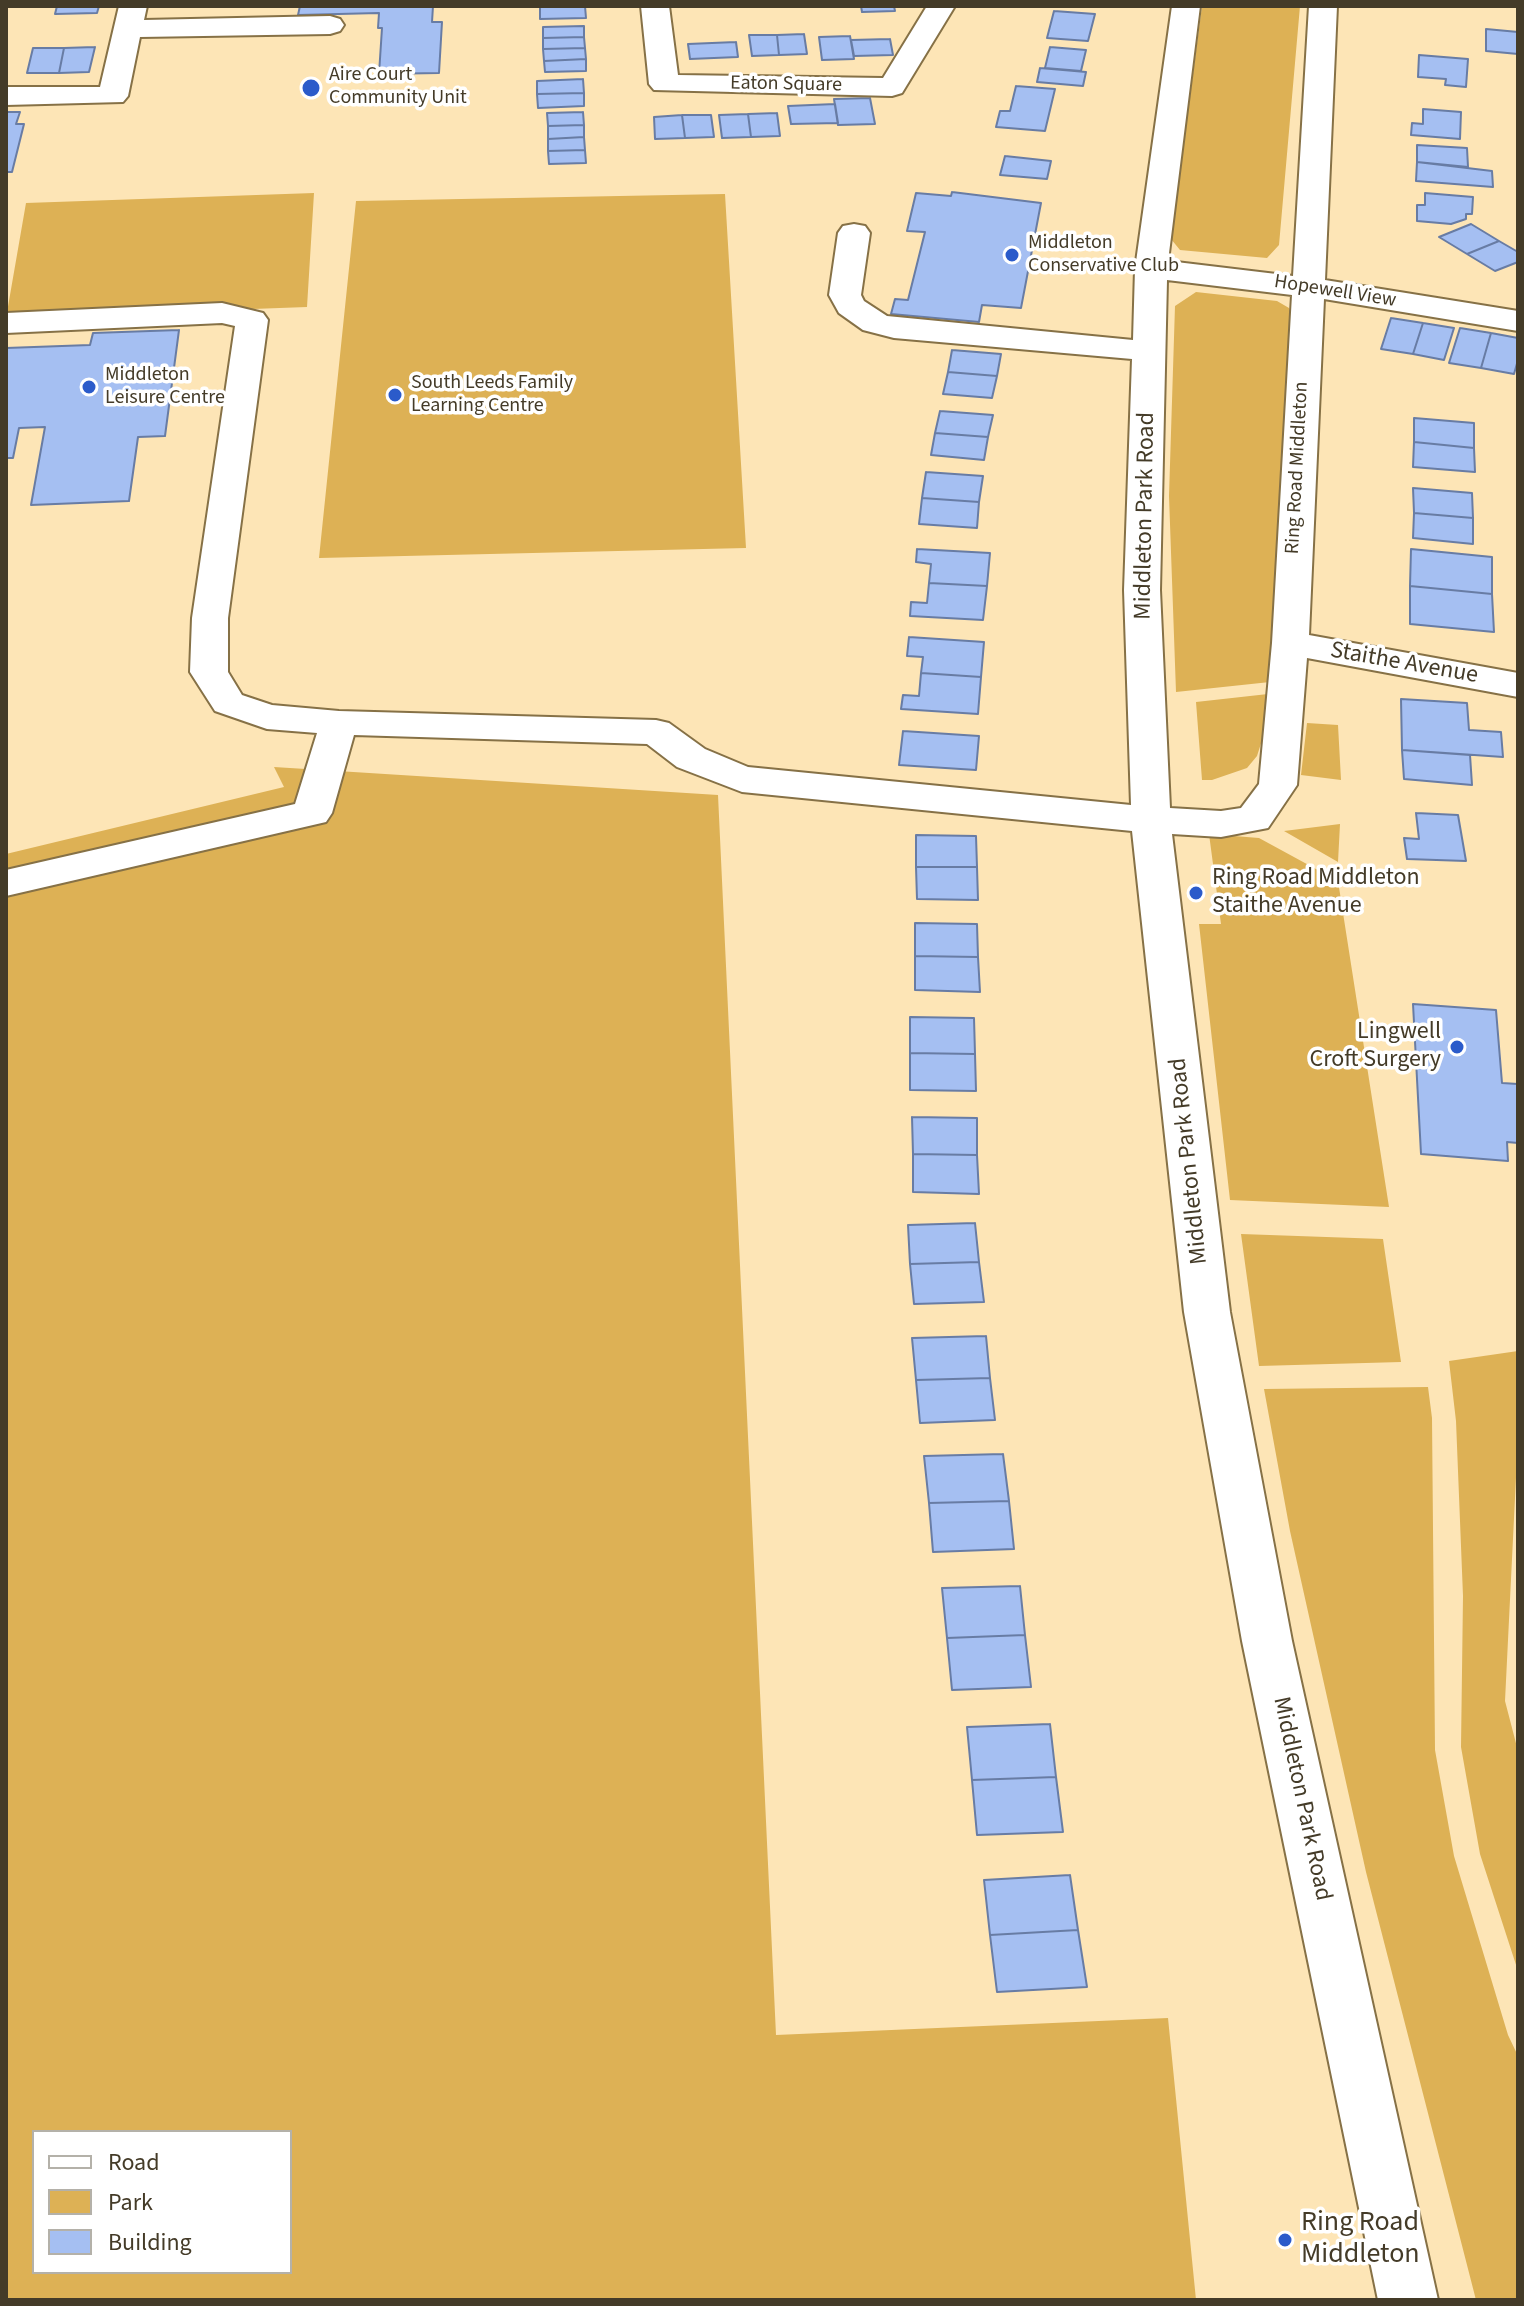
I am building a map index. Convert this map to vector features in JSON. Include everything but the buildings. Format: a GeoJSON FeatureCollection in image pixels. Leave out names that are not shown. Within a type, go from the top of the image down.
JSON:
{"type":"FeatureCollection","features":[{"type":"Feature","properties":{"kind":"street","name":"Eaton Square"},"geometry":{"type":"LineString","coordinates":[[655,6],[664,84],[892,87],[941,6]]}},
{"type":"Feature","properties":{"kind":"street","name":"Middleton Park Road"},"geometry":{"type":"LineString","coordinates":[[1186,6],[1151,269],[1142,590],[1151,820],[1207,1312],[1267,1641],[1408,2300]]}},
{"type":"Feature","properties":{"kind":"street"},"geometry":{"type":"LineString","coordinates":[[1323,6],[1347,6]]}},
{"type":"Feature","properties":{"kind":"street","name":"Ring Road Middleton"},"geometry":{"type":"LineString","coordinates":[[1151,820],[1221,824],[1254,819],[1278,785],[1290,643],[1323,6]]}},
{"type":"Feature","properties":{"kind":"street"},"geometry":{"type":"LineString","coordinates":[[6,96],[113,96],[131,18],[330,25]]}},
{"type":"Feature","properties":{"kind":"street"},"geometry":{"type":"LineString","coordinates":[[854,233],[845,295],[850,306],[875,323],[894,328],[1149,351]]}},
{"type":"Feature","properties":{"kind":"street","name":"Hopewell View"},"geometry":{"type":"LineString","coordinates":[[1151,269],[1307,287],[1518,321]]}},
{"type":"Feature","properties":{"kind":"street"},"geometry":{"type":"LineString","coordinates":[[6,323],[222,313],[252,320],[210,618],[209,672],[228,703],[267,717],[339,723],[656,732],[691,758],[742,779],[1151,820]]}},
{"type":"Feature","properties":{"kind":"street","name":"Staithe Avenue"},"geometry":{"type":"LineString","coordinates":[[1290,643],[1518,685]]}},
{"type":"Feature","properties":{"kind":"street"},"geometry":{"type":"LineString","coordinates":[[6,883],[312,813],[339,723]]}},
{"type":"Feature","properties":{"kind":"green space"},"geometry":{"type":"Polygon","coordinates":[[[1202,6],[1300,6],[1279,245],[1267,258],[1180,250],[1171,239],[1202,6]]]}},
{"type":"Feature","properties":{"kind":"green space"},"geometry":{"type":"Polygon","coordinates":[[[314,193],[307,307],[6,318],[26,203],[314,193]]]}},
{"type":"Feature","properties":{"kind":"green space"},"geometry":{"type":"Polygon","coordinates":[[[725,194],[746,548],[319,558],[356,201],[725,194]]]}},
{"type":"Feature","properties":{"kind":"green space"},"geometry":{"type":"Polygon","coordinates":[[[1196,292],[1277,301],[1289,308],[1293,316],[1270,682],[1176,692],[1169,496],[1175,306],[1196,292]]]}},
{"type":"Feature","properties":{"kind":"green space"},"geometry":{"type":"Polygon","coordinates":[[[1268,694],[1264,734],[1257,756],[1247,768],[1212,780],[1202,780],[1196,702],[1268,694]]]}},
{"type":"Feature","properties":{"kind":"green space"},"geometry":{"type":"Polygon","coordinates":[[[1307,723],[1338,725],[1341,780],[1301,775],[1307,723]]]}},
{"type":"Feature","properties":{"kind":"green space"},"geometry":{"type":"Polygon","coordinates":[[[274,767],[718,795],[776,2035],[1168,2018],[1196,2300],[6,2300],[6,854],[284,787],[274,767]]]}},
{"type":"Feature","properties":{"kind":"green space"},"geometry":{"type":"Polygon","coordinates":[[[1340,824],[1338,862],[1284,831],[1340,824]]]}},
{"type":"Feature","properties":{"kind":"green space"},"geometry":{"type":"Polygon","coordinates":[[[1209,834],[1259,838],[1338,881],[1389,1207],[1230,1200],[1199,924],[1221,924],[1209,834]]]}},
{"type":"Feature","properties":{"kind":"green space"},"geometry":{"type":"Polygon","coordinates":[[[1241,1234],[1383,1239],[1401,1362],[1259,1366],[1241,1234]]]}},
{"type":"Feature","properties":{"kind":"green space"},"geometry":{"type":"Polygon","coordinates":[[[1518,1351],[1518,1437],[1505,1701],[1518,1751],[1518,1971],[1480,1854],[1461,1747],[1463,1596],[1456,1421],[1449,1361],[1518,1351]]]}},
{"type":"Feature","properties":{"kind":"green space"},"geometry":{"type":"Polygon","coordinates":[[[1428,1387],[1432,1418],[1435,1750],[1454,1856],[1508,2035],[1518,2056],[1518,2300],[1476,2300],[1366,1872],[1290,1531],[1264,1389],[1428,1387]]]}},
{"type":"Feature","properties":{"kind":"place","name":"Aire Court Community Unit"},"geometry":{"type":"Point","coordinates":[311,88]}},
{"type":"Feature","properties":{"kind":"place","name":"Middleton Conservative Club"},"geometry":{"type":"Point","coordinates":[1012,255]}},
{"type":"Feature","properties":{"kind":"place","name":"Middleton Leisure Centre"},"geometry":{"type":"Point","coordinates":[89,387]}},
{"type":"Feature","properties":{"kind":"place","name":"South Leeds Family Learning Centre"},"geometry":{"type":"Point","coordinates":[395,395]}},
{"type":"Feature","properties":{"kind":"place","name":"Ring Road Middleton Staithe Avenue"},"geometry":{"type":"Point","coordinates":[1196,893]}},
{"type":"Feature","properties":{"kind":"place","name":"Lingwell Croft Surgery"},"geometry":{"type":"Point","coordinates":[1457,1047]}},
{"type":"Feature","properties":{"kind":"place","name":"Ring Road Middleton"},"geometry":{"type":"Point","coordinates":[1285,2240]}}]}
